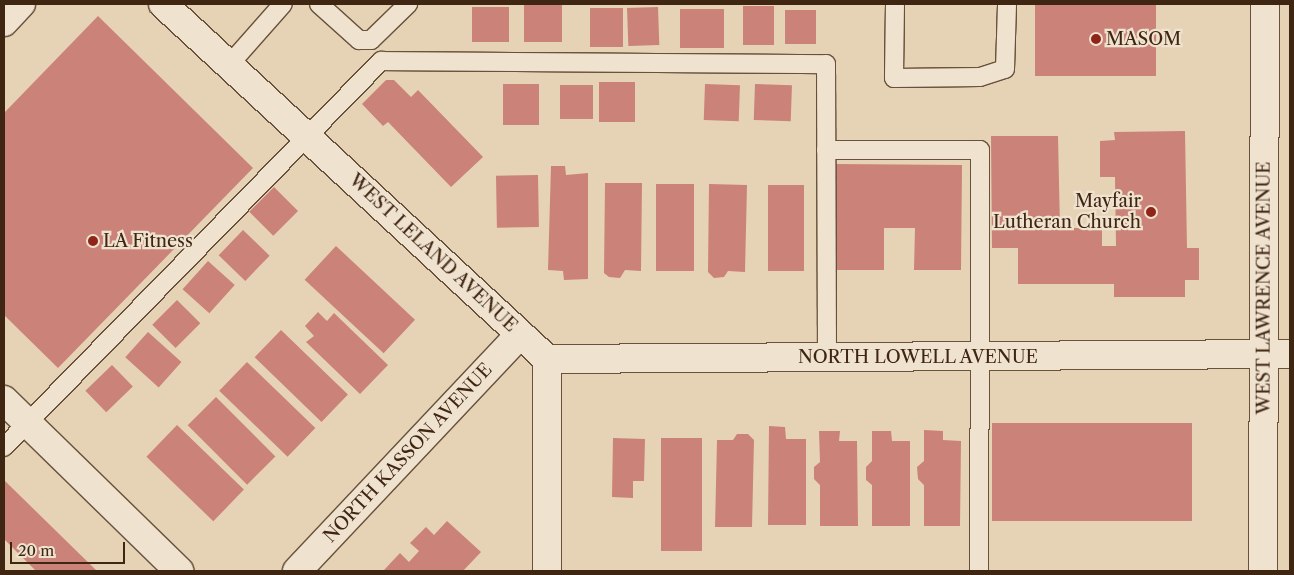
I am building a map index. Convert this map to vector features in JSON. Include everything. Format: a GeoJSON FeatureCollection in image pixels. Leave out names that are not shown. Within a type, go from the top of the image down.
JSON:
{"type":"FeatureCollection","features":[{"type":"Feature","properties":{"kind":"street"},"geometry":{"type":"LineString","coordinates":[[4,22],[21,4]]}},
{"type":"Feature","properties":{"kind":"street","name":"WEST LELAND AVENUE"},"geometry":{"type":"LineString","coordinates":[[163,4],[546,360]]}},
{"type":"Feature","properties":{"kind":"street","name":"WEST LAWRENCE AVENUE"},"geometry":{"type":"LineString","coordinates":[[1263,571],[1277,354],[1265,4]]}},
{"type":"Feature","properties":{"kind":"street","name":"NORTH KASSON AVENUE"},"geometry":{"type":"LineString","coordinates":[[297,571],[520,334]]}},
{"type":"Feature","properties":{"kind":"street","name":"NORTH LOWELL AVENUE"},"geometry":{"type":"LineString","coordinates":[[546,360],[1277,354]]}},
{"type":"Feature","properties":{"kind":"street"},"geometry":{"type":"LineString","coordinates":[[546,360],[546,571]]}},
{"type":"Feature","properties":{"kind":"street"},"geometry":{"type":"LineString","coordinates":[[4,400],[179,571]]}},
{"type":"Feature","properties":{"kind":"lane"},"geometry":{"type":"LineString","coordinates":[[229,65],[283,4]]}},
{"type":"Feature","properties":{"kind":"lane"},"geometry":{"type":"LineString","coordinates":[[319,4],[359,40],[371,40],[408,4]]}},
{"type":"Feature","properties":{"kind":"lane"},"geometry":{"type":"LineString","coordinates":[[895,4],[894,78],[980,78],[1005,69],[1007,4]]}},
{"type":"Feature","properties":{"kind":"lane"},"geometry":{"type":"LineString","coordinates":[[4,447],[381,61],[826,64],[827,357]]}},
{"type":"Feature","properties":{"kind":"lane"},"geometry":{"type":"LineString","coordinates":[[826,150],[980,150],[979,571]]}},
{"type":"Feature","properties":{"kind":"building"},"geometry":{"type":"Polygon","coordinates":[[[524,4],[562,4],[562,42],[524,42],[524,4]]]}},
{"type":"Feature","properties":{"kind":"building","name":"MASOM"},"geometry":{"type":"Polygon","coordinates":[[[1035,4],[1156,4],[1156,76],[1035,76],[1035,4]]]}},
{"type":"Feature","properties":{"kind":"building"},"geometry":{"type":"Polygon","coordinates":[[[743,6],[774,6],[774,45],[743,45],[743,6]]]}},
{"type":"Feature","properties":{"kind":"building"},"geometry":{"type":"Polygon","coordinates":[[[472,7],[509,7],[509,42],[472,42],[472,7]]]}},
{"type":"Feature","properties":{"kind":"building"},"geometry":{"type":"Polygon","coordinates":[[[658,7],[659,45],[628,46],[627,8],[658,7]]]}},
{"type":"Feature","properties":{"kind":"building"},"geometry":{"type":"Polygon","coordinates":[[[590,8],[623,8],[623,47],[590,47],[590,8]]]}},
{"type":"Feature","properties":{"kind":"building"},"geometry":{"type":"Polygon","coordinates":[[[680,9],[724,9],[724,48],[680,48],[680,9]]]}},
{"type":"Feature","properties":{"kind":"building"},"geometry":{"type":"Polygon","coordinates":[[[785,10],[816,10],[816,44],[785,44],[785,10]]]}},
{"type":"Feature","properties":{"kind":"building","name":"LA Fitness"},"geometry":{"type":"Polygon","coordinates":[[[98,16],[253,168],[58,368],[4,315],[4,113],[98,16]]]}},
{"type":"Feature","properties":{"kind":"building"},"geometry":{"type":"Polygon","coordinates":[[[386,80],[394,80],[411,97],[418,90],[483,157],[451,187],[388,122],[383,126],[362,104],[386,80]]]}},
{"type":"Feature","properties":{"kind":"building"},"geometry":{"type":"Polygon","coordinates":[[[599,82],[635,82],[635,122],[599,122],[599,82]]]}},
{"type":"Feature","properties":{"kind":"building"},"geometry":{"type":"Polygon","coordinates":[[[503,84],[539,84],[539,125],[503,125],[503,84]]]}},
{"type":"Feature","properties":{"kind":"building"},"geometry":{"type":"Polygon","coordinates":[[[705,84],[740,85],[739,121],[704,120],[705,84]]]}},
{"type":"Feature","properties":{"kind":"building"},"geometry":{"type":"Polygon","coordinates":[[[755,84],[792,85],[791,121],[754,120],[755,84]]]}},
{"type":"Feature","properties":{"kind":"building"},"geometry":{"type":"Polygon","coordinates":[[[560,85],[593,85],[593,119],[560,119],[560,85]]]}},
{"type":"Feature","properties":{"kind":"building"},"geometry":{"type":"Polygon","coordinates":[[[1185,131],[1187,248],[1199,248],[1199,280],[1185,280],[1185,297],[1114,297],[1114,284],[1018,284],[1018,248],[992,248],[991,136],[1058,136],[1060,228],[1102,228],[1102,246],[1116,246],[1115,177],[1100,177],[1100,141],[1115,140],[1114,132],[1185,131]]]}},
{"type":"Feature","properties":{"kind":"building"},"geometry":{"type":"Polygon","coordinates":[[[835,164],[962,165],[961,270],[914,270],[915,228],[884,228],[884,270],[835,270],[835,164]]]}},
{"type":"Feature","properties":{"kind":"building"},"geometry":{"type":"Polygon","coordinates":[[[551,166],[565,166],[566,175],[588,173],[588,279],[564,280],[563,271],[548,270],[551,166]]]}},
{"type":"Feature","properties":{"kind":"building"},"geometry":{"type":"Polygon","coordinates":[[[538,175],[539,227],[497,228],[496,176],[538,175]]]}},
{"type":"Feature","properties":{"kind":"building"},"geometry":{"type":"Polygon","coordinates":[[[605,183],[642,183],[641,271],[625,270],[620,278],[609,277],[604,273],[605,183]]]}},
{"type":"Feature","properties":{"kind":"building"},"geometry":{"type":"Polygon","coordinates":[[[656,184],[694,184],[694,271],[656,271],[656,184]]]}},
{"type":"Feature","properties":{"kind":"building"},"geometry":{"type":"Polygon","coordinates":[[[709,184],[747,185],[745,272],[728,271],[724,277],[714,278],[708,272],[709,184]]]}},
{"type":"Feature","properties":{"kind":"building"},"geometry":{"type":"Polygon","coordinates":[[[768,185],[804,185],[804,271],[768,271],[768,185]]]}},
{"type":"Feature","properties":{"kind":"building"},"geometry":{"type":"Polygon","coordinates":[[[274,187],[298,211],[273,236],[249,212],[274,187]]]}},
{"type":"Feature","properties":{"kind":"building"},"geometry":{"type":"Polygon","coordinates":[[[243,230],[270,256],[245,281],[219,255],[243,230]]]}},
{"type":"Feature","properties":{"kind":"building"},"geometry":{"type":"Polygon","coordinates":[[[336,246],[415,320],[384,353],[305,280],[336,246]]]}},
{"type":"Feature","properties":{"kind":"building"},"geometry":{"type":"Polygon","coordinates":[[[208,261],[235,285],[209,313],[183,289],[208,261]]]}},
{"type":"Feature","properties":{"kind":"building"},"geometry":{"type":"Polygon","coordinates":[[[177,300],[200,323],[176,348],[152,325],[177,300]]]}},
{"type":"Feature","properties":{"kind":"building"},"geometry":{"type":"Polygon","coordinates":[[[318,312],[327,321],[334,313],[388,365],[360,394],[306,342],[314,336],[305,326],[318,312]]]}},
{"type":"Feature","properties":{"kind":"building"},"geometry":{"type":"Polygon","coordinates":[[[281,330],[348,395],[322,422],[255,357],[281,330]]]}},
{"type":"Feature","properties":{"kind":"building"},"geometry":{"type":"Polygon","coordinates":[[[148,332],[181,362],[159,387],[125,357],[148,332]]]}},
{"type":"Feature","properties":{"kind":"building"},"geometry":{"type":"Polygon","coordinates":[[[247,362],[315,428],[288,457],[219,391],[247,362]]]}},
{"type":"Feature","properties":{"kind":"building"},"geometry":{"type":"Polygon","coordinates":[[[112,365],[133,387],[106,412],[85,391],[112,365]]]}},
{"type":"Feature","properties":{"kind":"building"},"geometry":{"type":"Polygon","coordinates":[[[216,397],[275,456],[247,485],[188,425],[216,397]]]}},
{"type":"Feature","properties":{"kind":"building"},"geometry":{"type":"Polygon","coordinates":[[[992,423],[1192,423],[1192,521],[992,521],[992,423]]]}},
{"type":"Feature","properties":{"kind":"building"},"geometry":{"type":"Polygon","coordinates":[[[177,425],[244,490],[213,521],[146,457],[177,425]]]}},
{"type":"Feature","properties":{"kind":"building"},"geometry":{"type":"Polygon","coordinates":[[[769,426],[785,427],[786,439],[806,439],[806,525],[768,525],[769,426]]]}},
{"type":"Feature","properties":{"kind":"building"},"geometry":{"type":"Polygon","coordinates":[[[924,430],[943,431],[943,440],[961,441],[960,526],[924,526],[924,485],[918,479],[917,467],[924,461],[924,430]]]}},
{"type":"Feature","properties":{"kind":"building"},"geometry":{"type":"Polygon","coordinates":[[[819,431],[840,431],[839,441],[857,441],[858,526],[820,526],[820,485],[814,479],[814,467],[820,462],[819,431]]]}},
{"type":"Feature","properties":{"kind":"building"},"geometry":{"type":"Polygon","coordinates":[[[872,431],[891,431],[892,441],[910,441],[910,526],[872,526],[872,485],[866,480],[866,467],[872,461],[872,431]]]}},
{"type":"Feature","properties":{"kind":"building"},"geometry":{"type":"Polygon","coordinates":[[[737,434],[748,434],[754,440],[752,527],[715,527],[717,440],[733,440],[737,434]]]}},
{"type":"Feature","properties":{"kind":"building"},"geometry":{"type":"Polygon","coordinates":[[[613,438],[645,439],[644,481],[633,481],[633,498],[612,497],[613,438]]]}},
{"type":"Feature","properties":{"kind":"building"},"geometry":{"type":"Polygon","coordinates":[[[661,438],[702,438],[702,551],[661,551],[661,438]]]}},
{"type":"Feature","properties":{"kind":"building"},"geometry":{"type":"Polygon","coordinates":[[[5,481],[97,571],[36,571],[4,539],[5,481]]]}},
{"type":"Feature","properties":{"kind":"building"},"geometry":{"type":"Polygon","coordinates":[[[447,521],[481,552],[463,571],[384,570],[400,553],[409,562],[419,551],[410,543],[426,527],[434,535],[447,521]]]}},
{"type":"Feature","properties":{"kind":"place","name":"MASOM"},"geometry":{"type":"Point","coordinates":[1096,39]}},
{"type":"Feature","properties":{"kind":"place","name":"Mayfair Lutheran Church"},"geometry":{"type":"Point","coordinates":[1151,212]}},
{"type":"Feature","properties":{"kind":"place","name":"LA Fitness"},"geometry":{"type":"Point","coordinates":[93,241]}}]}
